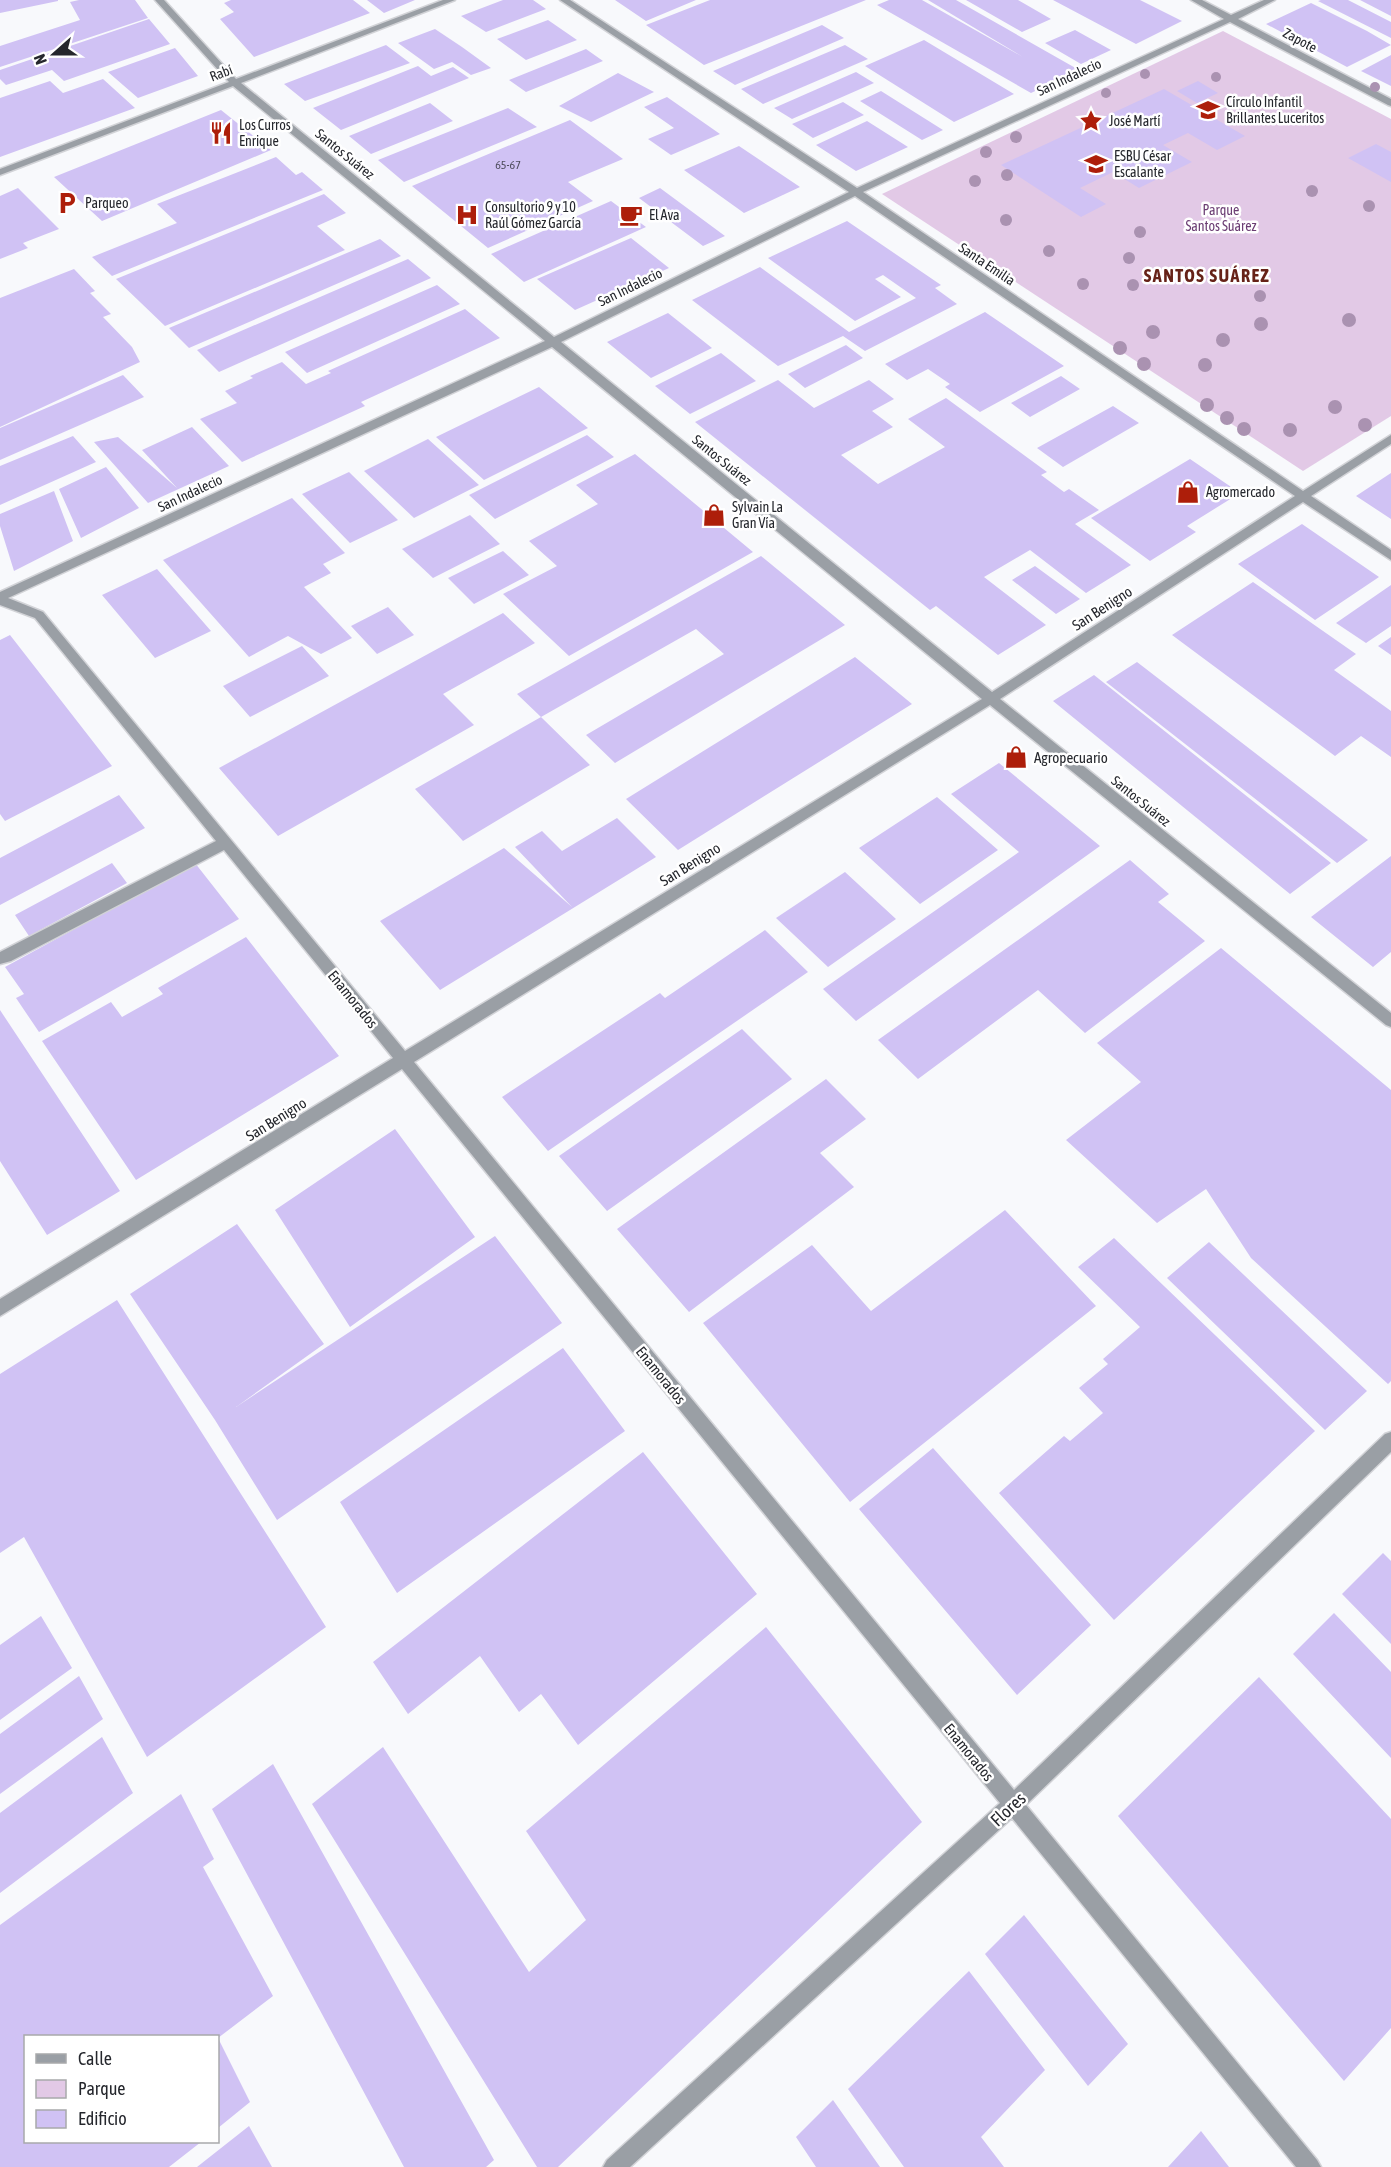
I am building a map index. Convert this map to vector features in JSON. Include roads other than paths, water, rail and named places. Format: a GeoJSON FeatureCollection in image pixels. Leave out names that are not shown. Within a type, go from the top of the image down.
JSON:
{"type":"FeatureCollection","features":[{"type":"Feature","properties":{"kind":"street","name":"Santos Suárez"},"geometry":{"type":"LineString","coordinates":[[159,0],[234,82],[991,699],[1391,1021]]}},
{"type":"Feature","properties":{"kind":"street","name":"Rabí"},"geometry":{"type":"LineString","coordinates":[[0,172],[451,0]]}},
{"type":"Feature","properties":{"kind":"street","name":"Santa Emilia"},"geometry":{"type":"LineString","coordinates":[[564,0],[856,192],[1391,556]]}},
{"type":"Feature","properties":{"kind":"street","name":"Zapote"},"geometry":{"type":"LineString","coordinates":[[1196,0],[1391,103]]}},
{"type":"Feature","properties":{"kind":"street","name":"San Indalecio"},"geometry":{"type":"LineString","coordinates":[[0,599],[553,342],[856,192],[1271,0]]}},
{"type":"Feature","properties":{"kind":"street","name":"San Benigno"},"geometry":{"type":"LineString","coordinates":[[0,1308],[991,699],[1391,439]]}},
{"type":"Feature","properties":{"kind":"street","name":"Enamorados"},"geometry":{"type":"LineString","coordinates":[[0,599],[39,615],[1310,2167]]}},
{"type":"Feature","properties":{"kind":"street"},"geometry":{"type":"LineString","coordinates":[[0,958],[6,957],[225,843]]}},
{"type":"Feature","properties":{"kind":"street","name":"Flores"},"geometry":{"type":"LineString","coordinates":[[614,2167],[1012,1805],[1391,1440]]}},
{"type":"Feature","properties":{"kind":"place","name":"Círculo Infantil Brillantes Luceritos"},"geometry":{"type":"Point","coordinates":[1208,110]}},
{"type":"Feature","properties":{"kind":"place","name":"José Martí"},"geometry":{"type":"Point","coordinates":[1091,121]}},
{"type":"Feature","properties":{"kind":"place","name":"Los Curros Enrique"},"geometry":{"type":"Point","coordinates":[221,133]}},
{"type":"Feature","properties":{"kind":"place","name":"ESBU César Escalante"},"geometry":{"type":"Point","coordinates":[1096,164]}},
{"type":"Feature","properties":{"kind":"place","name":"Parqueo"},"geometry":{"type":"Point","coordinates":[67,203]}},
{"type":"Feature","properties":{"kind":"place","name":"Consultorio 9 y 10 Raúl Gómez García"},"geometry":{"type":"Point","coordinates":[467,215]}},
{"type":"Feature","properties":{"kind":"place","name":"El Ava"},"geometry":{"type":"Point","coordinates":[631,215]}},
{"type":"Feature","properties":{"kind":"place","name":"Agromercado"},"geometry":{"type":"Point","coordinates":[1188,492]}},
{"type":"Feature","properties":{"kind":"place","name":"Sylvain La Gran Vía"},"geometry":{"type":"Point","coordinates":[714,515]}},
{"type":"Feature","properties":{"kind":"place","name":"Agropecuario"},"geometry":{"type":"Point","coordinates":[1016,757]}},
{"type":"Feature","properties":{"kind":"district","name":"SANTOS SUÁREZ"},"geometry":{"type":"Point","coordinates":[1207,275]}},
{"type":"Feature","properties":{"kind":"park label","name":"Parque Santos Suárez"},"geometry":{"type":"Point","coordinates":[1221,218]}}]}
